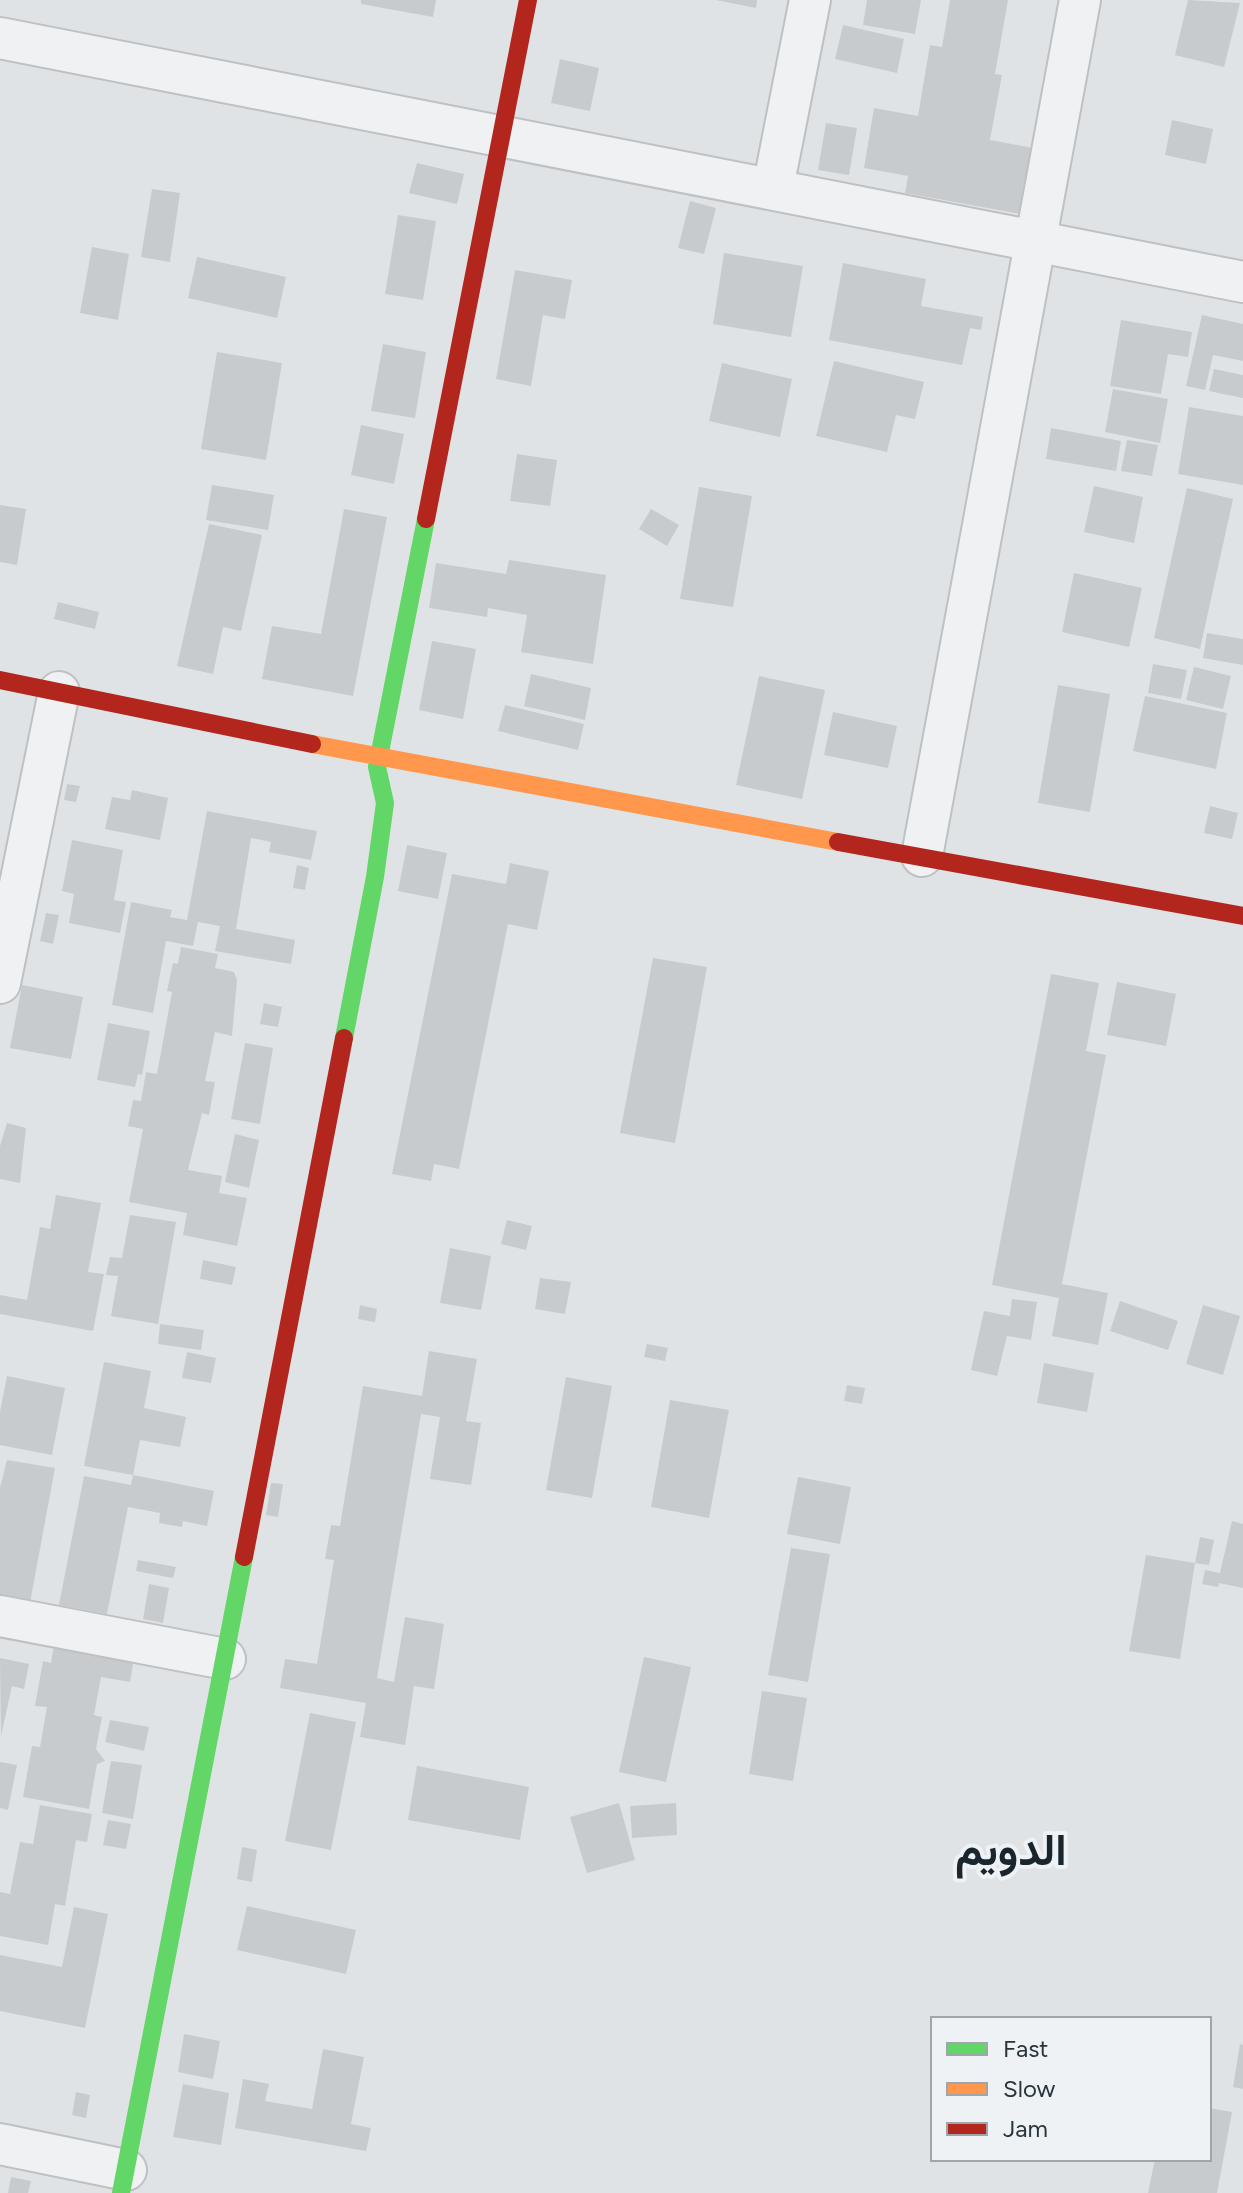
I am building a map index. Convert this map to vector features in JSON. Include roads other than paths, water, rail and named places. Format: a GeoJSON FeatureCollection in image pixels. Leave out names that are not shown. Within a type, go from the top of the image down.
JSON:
{"type":"FeatureCollection","features":[{"type":"Feature","properties":{"kind":"street"},"geometry":{"type":"LineString","coordinates":[[0,2144],[124,2181],[375,877],[385,803],[377,773],[379,758],[528,0]]}},
{"type":"Feature","properties":{"kind":"street"},"geometry":{"type":"LineString","coordinates":[[773,188],[810,0]]}},
{"type":"Feature","properties":{"kind":"street"},"geometry":{"type":"LineString","coordinates":[[922,856],[1080,0]]}},
{"type":"Feature","properties":{"kind":"street"},"geometry":{"type":"LineString","coordinates":[[0,38],[1243,282]]}},
{"type":"Feature","properties":{"kind":"street"},"geometry":{"type":"LineString","coordinates":[[0,680],[379,758],[1242,913]]}},
{"type":"Feature","properties":{"kind":"street"},"geometry":{"type":"LineString","coordinates":[[0,983],[59,692]]}},
{"type":"Feature","properties":{"kind":"street"},"geometry":{"type":"LineString","coordinates":[[0,1616],[225,1659]]}},
{"type":"Feature","properties":{"kind":"district","name":"الدويم"},"geometry":{"type":"Point","coordinates":[1011,1850]}}]}
